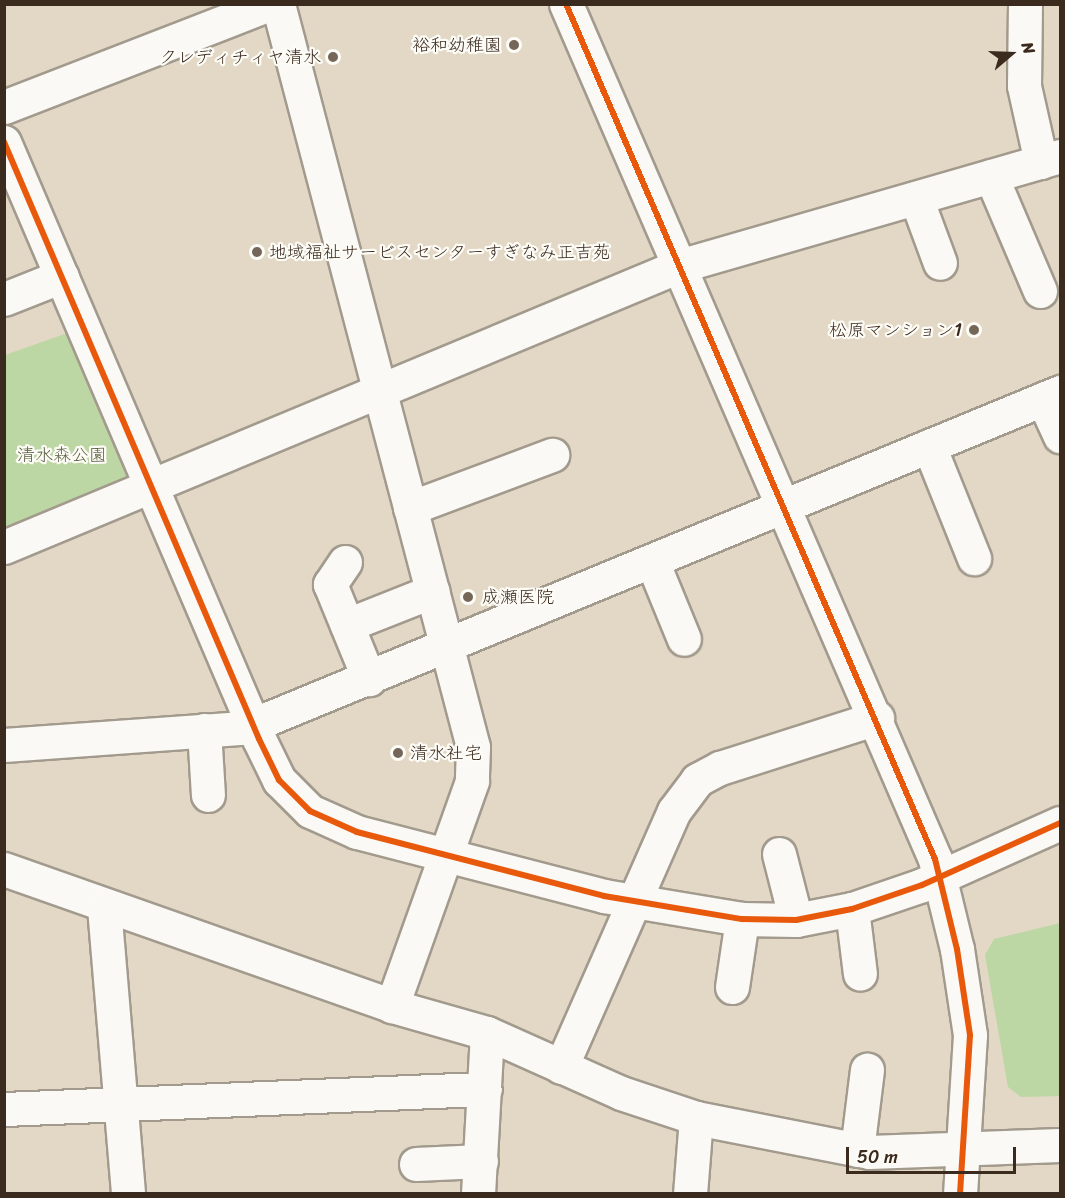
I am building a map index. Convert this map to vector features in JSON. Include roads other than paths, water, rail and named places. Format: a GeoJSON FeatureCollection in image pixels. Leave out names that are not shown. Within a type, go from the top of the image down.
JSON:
{"type":"FeatureCollection","features":[{"type":"Feature","properties":{"kind":"street"},"geometry":{"type":"LineString","coordinates":[[4,107],[270,4]]}},
{"type":"Feature","properties":{"kind":"street"},"geometry":{"type":"LineString","coordinates":[[278,4],[379,393],[448,644],[474,764],[447,854],[392,1006]]}},
{"type":"Feature","properties":{"kind":"street"},"geometry":{"type":"LineString","coordinates":[[566,4],[782,507],[877,718],[940,876],[970,1035],[966,1150],[960,1194]]}},
{"type":"Feature","properties":{"kind":"street"},"geometry":{"type":"LineString","coordinates":[[4,548],[153,488],[679,266],[1051,159],[1024,86],[1024,4]]}},
{"type":"Feature","properties":{"kind":"street"},"geometry":{"type":"LineString","coordinates":[[4,142],[252,724],[279,780],[310,811],[333,824],[633,902],[742,918],[796,920],[852,909],[940,876],[1060,823]]}},
{"type":"Feature","properties":{"kind":"street"},"geometry":{"type":"LineString","coordinates":[[992,176],[1040,291]]}},
{"type":"Feature","properties":{"kind":"street"},"geometry":{"type":"LineString","coordinates":[[916,198],[940,263]]}},
{"type":"Feature","properties":{"kind":"street"},"geometry":{"type":"LineString","coordinates":[[4,299],[62,276]]}},
{"type":"Feature","properties":{"kind":"street"},"geometry":{"type":"LineString","coordinates":[[4,746],[252,724],[369,679],[448,644],[1052,396],[1060,436]]}},
{"type":"Feature","properties":{"kind":"street"},"geometry":{"type":"LineString","coordinates":[[928,446],[974,558]]}},
{"type":"Feature","properties":{"kind":"street"},"geometry":{"type":"LineString","coordinates":[[410,508],[552,455]]}},
{"type":"Feature","properties":{"kind":"street"},"geometry":{"type":"LineString","coordinates":[[652,561],[684,639]]}},
{"type":"Feature","properties":{"kind":"street"},"geometry":{"type":"LineString","coordinates":[[345,562],[330,584],[369,679]]}},
{"type":"Feature","properties":{"kind":"street"},"geometry":{"type":"LineString","coordinates":[[347,625],[432,591]]}},
{"type":"Feature","properties":{"kind":"street"},"geometry":{"type":"LineString","coordinates":[[561,1067],[674,811],[697,780],[720,768],[877,718]]}},
{"type":"Feature","properties":{"kind":"street"},"geometry":{"type":"LineString","coordinates":[[204,730],[208,795]]}},
{"type":"Feature","properties":{"kind":"street"},"geometry":{"type":"LineString","coordinates":[[778,854],[796,920]]}},
{"type":"Feature","properties":{"kind":"street"},"geometry":{"type":"LineString","coordinates":[[4,869],[104,907],[392,1006],[487,1033],[561,1067],[696,1118],[857,1150],[966,1150],[1060,1145]]}},
{"type":"Feature","properties":{"kind":"street"},"geometry":{"type":"LineString","coordinates":[[104,907],[128,1194]]}},
{"type":"Feature","properties":{"kind":"street"},"geometry":{"type":"LineString","coordinates":[[852,909],[860,974]]}},
{"type":"Feature","properties":{"kind":"street"},"geometry":{"type":"LineString","coordinates":[[732,987],[742,918]]}},
{"type":"Feature","properties":{"kind":"street"},"geometry":{"type":"LineString","coordinates":[[478,1194],[486,1089],[487,1033]]}},
{"type":"Feature","properties":{"kind":"street"},"geometry":{"type":"LineString","coordinates":[[857,1150],[867,1070]]}},
{"type":"Feature","properties":{"kind":"street"},"geometry":{"type":"LineString","coordinates":[[4,1109],[121,1106],[486,1089]]}},
{"type":"Feature","properties":{"kind":"street"},"geometry":{"type":"LineString","coordinates":[[690,1194],[696,1118]]}},
{"type":"Feature","properties":{"kind":"street"},"geometry":{"type":"LineString","coordinates":[[416,1164],[481,1161]]}},
{"type":"Feature","properties":{"kind":"place","name":"裕和幼稚園"},"geometry":{"type":"Point","coordinates":[514,45]}},
{"type":"Feature","properties":{"kind":"place","name":"クレディチィヤ清水"},"geometry":{"type":"Point","coordinates":[333,57]}},
{"type":"Feature","properties":{"kind":"place","name":"地域福祉サービスセンターすぎなみ正吉苑"},"geometry":{"type":"Point","coordinates":[257,252]}},
{"type":"Feature","properties":{"kind":"place","name":"松原マンション1"},"geometry":{"type":"Point","coordinates":[974,330]}},
{"type":"Feature","properties":{"kind":"place","name":"成瀬医院"},"geometry":{"type":"Point","coordinates":[468,597]}},
{"type":"Feature","properties":{"kind":"place","name":"清水社宅"},"geometry":{"type":"Point","coordinates":[398,753]}},
{"type":"Feature","properties":{"kind":"park label","name":"清水森公園"},"geometry":{"type":"Point","coordinates":[62,455]}}]}
